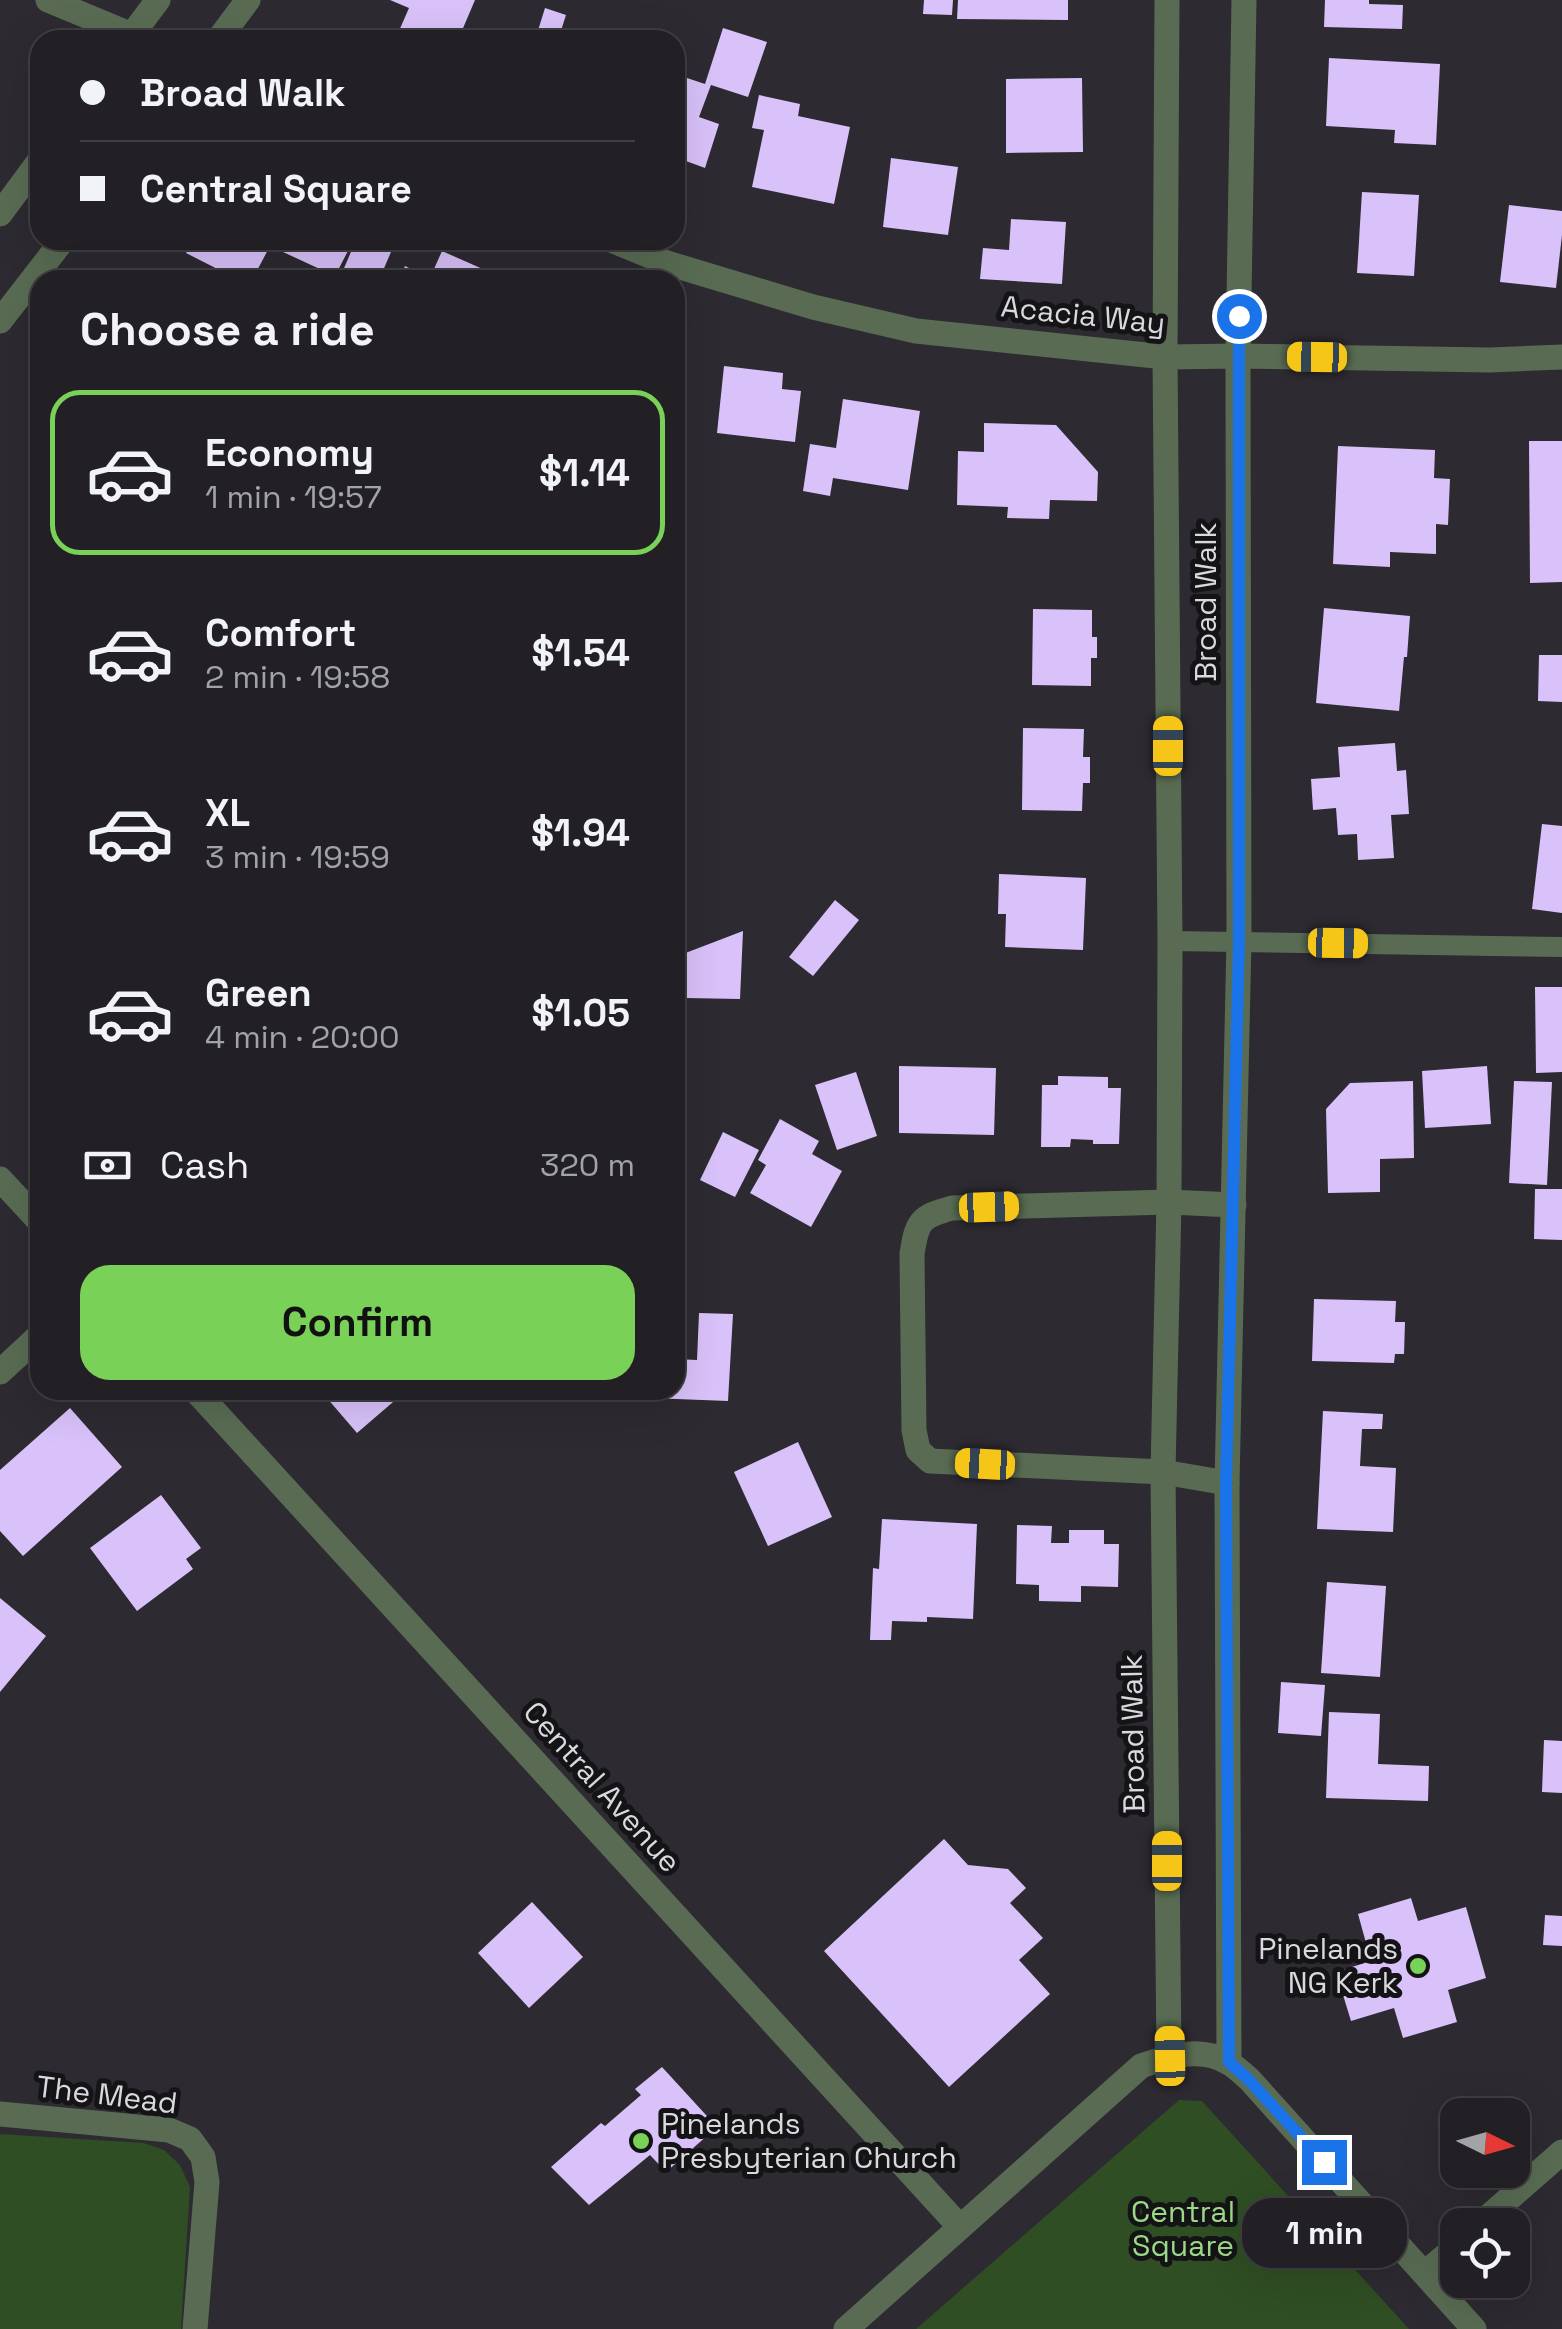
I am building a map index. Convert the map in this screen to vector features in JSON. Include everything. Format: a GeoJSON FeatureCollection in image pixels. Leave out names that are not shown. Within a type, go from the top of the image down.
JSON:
{"type":"FeatureCollection","features":[{"type":"Feature","properties":{"kind":"street"},"geometry":{"type":"LineString","coordinates":[[48,0],[116,30]]}},
{"type":"Feature","properties":{"kind":"street"},"geometry":{"type":"LineString","coordinates":[[139,30],[158,0]]}},
{"type":"Feature","properties":{"kind":"street"},"geometry":{"type":"LineString","coordinates":[[226,30],[248,0]]}},
{"type":"Feature","properties":{"kind":"street","name":"Broad Walk"},"geometry":{"type":"LineString","coordinates":[[1167,0],[1165,357],[1170,941],[1163,1472],[1170,2056]]}},
{"type":"Feature","properties":{"kind":"street","name":"Broad Walk"},"geometry":{"type":"LineString","coordinates":[[1229,2062],[1226,1483],[1239,941],[1238,356],[1244,0]]}},
{"type":"Feature","properties":{"kind":"street"},"geometry":{"type":"LineString","coordinates":[[0,214],[30,174]]}},
{"type":"Feature","properties":{"kind":"street"},"geometry":{"type":"LineString","coordinates":[[39,270],[55,250]]}},
{"type":"Feature","properties":{"kind":"street","name":"Acacia Way"},"geometry":{"type":"LineString","coordinates":[[637,250],[813,307],[916,331],[1165,357],[1562,357]]}},
{"type":"Feature","properties":{"kind":"street"},"geometry":{"type":"LineString","coordinates":[[0,320],[30,282]]}},
{"type":"Feature","properties":{"kind":"street"},"geometry":{"type":"LineString","coordinates":[[0,1179],[30,1211]]}},
{"type":"Feature","properties":{"kind":"street"},"geometry":{"type":"LineString","coordinates":[[1226,1483],[1163,1472],[930,1460],[918,1450],[914,1430],[912,1254],[916,1229],[930,1214],[952,1208],[1169,1202],[1234,1205]]}},
{"type":"Feature","properties":{"kind":"street"},"geometry":{"type":"LineString","coordinates":[[0,1372],[30,1344]]}},
{"type":"Feature","properties":{"kind":"street","name":"Central Avenue"},"geometry":{"type":"LineString","coordinates":[[204,1400],[960,2227]]}},
{"type":"Feature","properties":{"kind":"street"},"geometry":{"type":"LineString","coordinates":[[846,2329],[1141,2066],[1170,2056],[1200,2053],[1229,2062],[1248,2079],[1474,2329]]}},
{"type":"Feature","properties":{"kind":"street","name":"The Mead"},"geometry":{"type":"LineString","coordinates":[[0,2114],[168,2130],[190,2139],[203,2157],[207,2182],[194,2329]]}},
{"type":"Feature","properties":{"kind":"street"},"geometry":{"type":"LineString","coordinates":[[1499,2208],[1562,2152]]}},
{"type":"Feature","properties":{"kind":"street"},"geometry":{"type":"LineString","coordinates":[[1425,2273],[1440,2260]]}},
{"type":"Feature","properties":{"kind":"lane"},"geometry":{"type":"LineString","coordinates":[[1170,941],[1562,947]]}},
{"type":"Feature","properties":{"kind":"green space","name":"Central Square"},"geometry":{"type":"Polygon","coordinates":[[[1179,2100],[1202,2101],[1409,2329],[916,2329],[1179,2100]]]}},
{"type":"Feature","properties":{"kind":"green space"},"geometry":{"type":"Polygon","coordinates":[[[0,2134],[144,2143],[164,2150],[180,2165],[190,2187],[181,2329],[0,2329],[0,2134]]]}},
{"type":"Feature","properties":{"kind":"building"},"geometry":{"type":"Polygon","coordinates":[[[390,0],[475,0],[462,30],[399,30],[409,8],[390,0]]]}},
{"type":"Feature","properties":{"kind":"building"},"geometry":{"type":"Polygon","coordinates":[[[924,0],[953,0],[952,15],[923,14],[924,0]]]}},
{"type":"Feature","properties":{"kind":"building"},"geometry":{"type":"Polygon","coordinates":[[[958,0],[1068,0],[1068,20],[957,19],[958,0]]]}},
{"type":"Feature","properties":{"kind":"building"},"geometry":{"type":"Polygon","coordinates":[[[1325,0],[1403,5],[1402,29],[1324,27],[1325,0]]]}},
{"type":"Feature","properties":{"kind":"building"},"geometry":{"type":"Polygon","coordinates":[[[545,8],[566,15],[561,30],[538,30],[545,8]]]}},
{"type":"Feature","properties":{"kind":"building"},"geometry":{"type":"Polygon","coordinates":[[[723,28],[767,42],[748,97],[711,85],[699,117],[719,124],[705,168],[685,161],[685,77],[705,84],[723,28]]]}},
{"type":"Feature","properties":{"kind":"building"},"geometry":{"type":"Polygon","coordinates":[[[1329,58],[1440,64],[1436,145],[1394,143],[1395,130],[1326,126],[1329,58]]]}},
{"type":"Feature","properties":{"kind":"building"},"geometry":{"type":"Polygon","coordinates":[[[1082,78],[1083,152],[1006,153],[1006,79],[1082,78]]]}},
{"type":"Feature","properties":{"kind":"building"},"geometry":{"type":"Polygon","coordinates":[[[759,95],[800,104],[798,116],[850,127],[834,204],[752,187],[764,130],[752,128],[759,95]]]}},
{"type":"Feature","properties":{"kind":"building"},"geometry":{"type":"Polygon","coordinates":[[[891,158],[958,167],[948,235],[883,227],[891,158]]]}},
{"type":"Feature","properties":{"kind":"building"},"geometry":{"type":"Polygon","coordinates":[[[1362,192],[1419,195],[1414,276],[1357,273],[1362,192]]]}},
{"type":"Feature","properties":{"kind":"building"},"geometry":{"type":"Polygon","coordinates":[[[1509,205],[1562,211],[1556,288],[1500,282],[1509,205]]]}},
{"type":"Feature","properties":{"kind":"building"},"geometry":{"type":"Polygon","coordinates":[[[1011,219],[1066,222],[1062,284],[980,279],[983,248],[1009,250],[1011,219]]]}},
{"type":"Feature","properties":{"kind":"building"},"geometry":{"type":"Polygon","coordinates":[[[268,250],[257,270],[219,270],[186,253],[268,250]]]}},
{"type":"Feature","properties":{"kind":"building"},"geometry":{"type":"Polygon","coordinates":[[[279,250],[348,250],[338,270],[322,270],[279,250]]]}},
{"type":"Feature","properties":{"kind":"building"},"geometry":{"type":"Polygon","coordinates":[[[352,250],[392,250],[383,270],[343,270],[352,250]]]}},
{"type":"Feature","properties":{"kind":"building"},"geometry":{"type":"Polygon","coordinates":[[[442,251],[485,270],[434,270],[442,251]]]}},
{"type":"Feature","properties":{"kind":"building"},"geometry":{"type":"Polygon","coordinates":[[[724,366],[783,373],[782,389],[801,391],[795,442],[717,433],[724,366]]]}},
{"type":"Feature","properties":{"kind":"building"},"geometry":{"type":"Polygon","coordinates":[[[843,399],[920,411],[908,490],[833,478],[830,496],[803,491],[810,444],[836,448],[843,399]]]}},
{"type":"Feature","properties":{"kind":"building"},"geometry":{"type":"Polygon","coordinates":[[[984,423],[1056,425],[1098,472],[1097,501],[1050,500],[1049,519],[1007,518],[1008,507],[957,505],[958,451],[984,452],[984,423]]]}},
{"type":"Feature","properties":{"kind":"building"},"geometry":{"type":"Polygon","coordinates":[[[1529,441],[1562,441],[1562,582],[1530,583],[1529,441]]]}},
{"type":"Feature","properties":{"kind":"building"},"geometry":{"type":"Polygon","coordinates":[[[1338,446],[1435,450],[1434,478],[1450,479],[1448,525],[1436,524],[1436,554],[1390,552],[1390,567],[1333,564],[1338,446]]]}},
{"type":"Feature","properties":{"kind":"building"},"geometry":{"type":"Polygon","coordinates":[[[1324,608],[1410,616],[1399,711],[1316,703],[1324,608]]]}},
{"type":"Feature","properties":{"kind":"building"},"geometry":{"type":"Polygon","coordinates":[[[1033,609],[1092,610],[1097,658],[1091,658],[1091,686],[1032,685],[1033,609]]]}},
{"type":"Feature","properties":{"kind":"building"},"geometry":{"type":"Polygon","coordinates":[[[1539,655],[1562,655],[1562,702],[1538,701],[1539,655]]]}},
{"type":"Feature","properties":{"kind":"building"},"geometry":{"type":"Polygon","coordinates":[[[1023,728],[1084,729],[1083,757],[1090,757],[1090,783],[1083,783],[1082,811],[1022,810],[1023,728]]]}},
{"type":"Feature","properties":{"kind":"building"},"geometry":{"type":"Polygon","coordinates":[[[1395,743],[1397,771],[1406,770],[1409,814],[1391,815],[1394,858],[1358,860],[1357,834],[1338,835],[1336,808],[1313,810],[1311,779],[1340,777],[1338,747],[1395,743]]]}},
{"type":"Feature","properties":{"kind":"building"},"geometry":{"type":"Polygon","coordinates":[[[1542,824],[1562,826],[1562,913],[1532,909],[1542,824]]]}},
{"type":"Feature","properties":{"kind":"building"},"geometry":{"type":"Polygon","coordinates":[[[999,874],[1086,878],[1083,950],[1005,947],[1006,914],[998,914],[999,874]]]}},
{"type":"Feature","properties":{"kind":"building"},"geometry":{"type":"Polygon","coordinates":[[[835,900],[859,920],[813,976],[789,957],[835,900]]]}},
{"type":"Feature","properties":{"kind":"building"},"geometry":{"type":"Polygon","coordinates":[[[743,931],[740,999],[686,998],[685,953],[743,931]]]}},
{"type":"Feature","properties":{"kind":"building"},"geometry":{"type":"Polygon","coordinates":[[[1535,987],[1562,987],[1562,1072],[1536,1073],[1535,987]]]}},
{"type":"Feature","properties":{"kind":"building"},"geometry":{"type":"Polygon","coordinates":[[[899,1066],[996,1068],[994,1135],[899,1133],[899,1066]]]}},
{"type":"Feature","properties":{"kind":"building"},"geometry":{"type":"Polygon","coordinates":[[[1487,1066],[1491,1124],[1425,1128],[1422,1071],[1487,1066]]]}},
{"type":"Feature","properties":{"kind":"building"},"geometry":{"type":"Polygon","coordinates":[[[856,1072],[877,1136],[837,1150],[815,1085],[856,1072]]]}},
{"type":"Feature","properties":{"kind":"building"},"geometry":{"type":"Polygon","coordinates":[[[1058,1076],[1108,1077],[1108,1088],[1121,1088],[1119,1144],[1071,1139],[1070,1147],[1041,1147],[1042,1085],[1058,1085],[1058,1076]]]}},
{"type":"Feature","properties":{"kind":"building"},"geometry":{"type":"Polygon","coordinates":[[[1413,1081],[1414,1158],[1380,1159],[1380,1192],[1328,1193],[1326,1109],[1350,1083],[1413,1081]]]}},
{"type":"Feature","properties":{"kind":"building"},"geometry":{"type":"Polygon","coordinates":[[[1514,1081],[1552,1082],[1547,1185],[1509,1183],[1514,1081]]]}},
{"type":"Feature","properties":{"kind":"building"},"geometry":{"type":"Polygon","coordinates":[[[780,1119],[819,1141],[812,1154],[842,1171],[811,1227],[750,1193],[766,1165],[758,1160],[780,1119]]]}},
{"type":"Feature","properties":{"kind":"building"},"geometry":{"type":"Polygon","coordinates":[[[723,1132],[759,1150],[735,1197],[700,1180],[723,1132]]]}},
{"type":"Feature","properties":{"kind":"building"},"geometry":{"type":"Polygon","coordinates":[[[1535,1189],[1562,1189],[1562,1240],[1534,1239],[1535,1189]]]}},
{"type":"Feature","properties":{"kind":"building"},"geometry":{"type":"Polygon","coordinates":[[[1314,1299],[1396,1301],[1395,1322],[1405,1322],[1404,1354],[1395,1354],[1394,1363],[1312,1361],[1314,1299]]]}},
{"type":"Feature","properties":{"kind":"building"},"geometry":{"type":"Polygon","coordinates":[[[699,1313],[733,1314],[728,1401],[685,1399],[685,1359],[697,1360],[699,1313]]]}},
{"type":"Feature","properties":{"kind":"building"},"geometry":{"type":"Polygon","coordinates":[[[329,1400],[395,1400],[357,1433],[329,1400]]]}},
{"type":"Feature","properties":{"kind":"building"},"geometry":{"type":"Polygon","coordinates":[[[70,1408],[122,1467],[23,1556],[0,1531],[0,1470],[70,1408]]]}},
{"type":"Feature","properties":{"kind":"building"},"geometry":{"type":"Polygon","coordinates":[[[1323,1411],[1383,1414],[1382,1429],[1362,1429],[1360,1466],[1396,1468],[1393,1532],[1317,1529],[1323,1411]]]}},
{"type":"Feature","properties":{"kind":"building"},"geometry":{"type":"Polygon","coordinates":[[[798,1442],[832,1517],[768,1546],[734,1472],[798,1442]]]}},
{"type":"Feature","properties":{"kind":"building"},"geometry":{"type":"Polygon","coordinates":[[[161,1495],[201,1548],[186,1559],[193,1569],[137,1611],[90,1548],[161,1495]]]}},
{"type":"Feature","properties":{"kind":"building"},"geometry":{"type":"Polygon","coordinates":[[[882,1519],[977,1524],[973,1619],[927,1617],[927,1622],[892,1621],[891,1640],[870,1640],[873,1568],[879,1569],[882,1519]]]}},
{"type":"Feature","properties":{"kind":"building"},"geometry":{"type":"Polygon","coordinates":[[[1017,1525],[1052,1526],[1051,1543],[1069,1543],[1069,1530],[1104,1530],[1104,1544],[1119,1544],[1118,1587],[1081,1586],[1081,1602],[1039,1601],[1039,1585],[1016,1584],[1017,1525]]]}},
{"type":"Feature","properties":{"kind":"building"},"geometry":{"type":"Polygon","coordinates":[[[1327,1582],[1386,1586],[1380,1677],[1321,1673],[1327,1582]]]}},
{"type":"Feature","properties":{"kind":"building"},"geometry":{"type":"Polygon","coordinates":[[[0,1598],[46,1636],[0,1692],[0,1598]]]}},
{"type":"Feature","properties":{"kind":"building"},"geometry":{"type":"Polygon","coordinates":[[[1281,1682],[1325,1685],[1321,1736],[1278,1733],[1281,1682]]]}},
{"type":"Feature","properties":{"kind":"building"},"geometry":{"type":"Polygon","coordinates":[[[1329,1712],[1380,1714],[1378,1764],[1429,1766],[1428,1801],[1326,1798],[1329,1712]]]}},
{"type":"Feature","properties":{"kind":"building"},"geometry":{"type":"Polygon","coordinates":[[[1544,1740],[1562,1741],[1562,1793],[1542,1792],[1544,1740]]]}},
{"type":"Feature","properties":{"kind":"building"},"geometry":{"type":"Polygon","coordinates":[[[944,1839],[968,1865],[1008,1869],[1026,1888],[1010,1903],[1043,1938],[1019,1960],[1050,1994],[949,2087],[824,1951],[944,1839]]]}},
{"type":"Feature","properties":{"kind":"building","name":"Pinelands NG Kerk"},"geometry":{"type":"Polygon","coordinates":[[[1411,1898],[1418,1921],[1466,1907],[1486,1978],[1448,1990],[1457,2022],[1403,2038],[1394,2008],[1351,2021],[1336,1972],[1371,1961],[1358,1914],[1411,1898]]]}},
{"type":"Feature","properties":{"kind":"building"},"geometry":{"type":"Polygon","coordinates":[[[532,1902],[583,1957],[529,2008],[478,1953],[532,1902]]]}},
{"type":"Feature","properties":{"kind":"building"},"geometry":{"type":"Polygon","coordinates":[[[1545,1915],[1562,1916],[1562,1946],[1543,1945],[1545,1915]]]}},
{"type":"Feature","properties":{"kind":"building","name":"Pinelands Presbyterian Church"},"geometry":{"type":"Polygon","coordinates":[[[662,2067],[717,2127],[666,2172],[650,2155],[589,2205],[551,2167],[601,2123],[605,2126],[641,2095],[635,2089],[662,2067]]]}},
{"type":"Feature","properties":{"kind":"place","name":"Pinelands NG Kerk"},"geometry":{"type":"Point","coordinates":[1418,1966]}},
{"type":"Feature","properties":{"kind":"place","name":"Pinelands Presbyterian Church"},"geometry":{"type":"Point","coordinates":[641,2141]}},
{"type":"Feature","properties":{"kind":"route"},"geometry":{"type":"LineString","coordinates":[[1239,316],[1239,941],[1226,1483],[1229,2062],[1324,2162]]}}]}
